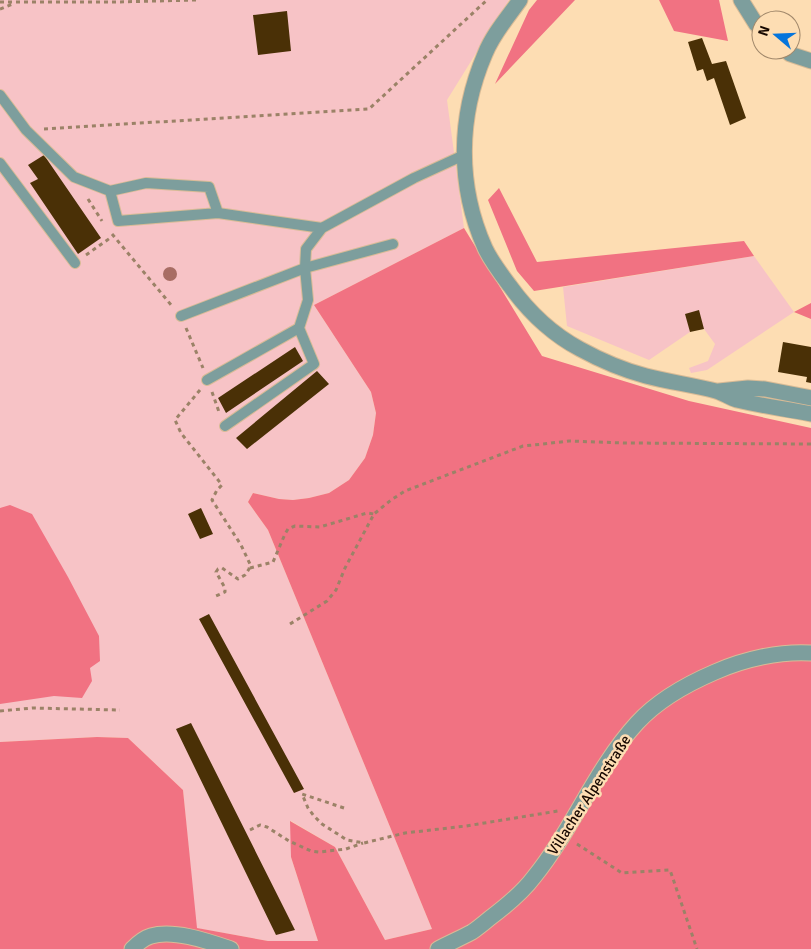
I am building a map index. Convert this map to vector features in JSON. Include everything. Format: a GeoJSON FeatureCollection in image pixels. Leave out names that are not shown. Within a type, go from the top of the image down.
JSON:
{"type":"FeatureCollection","features":[{"type":"Feature","properties":{"kind":"street"},"geometry":{"type":"LineString","coordinates":[[520,0],[485,52],[473,86],[465,121],[464,155],[467,192],[486,249],[499,271],[519,298],[539,319],[578,348],[645,376],[718,392],[736,399],[811,414]]}},
{"type":"Feature","properties":{"kind":"street"},"geometry":{"type":"LineString","coordinates":[[741,0],[751,16]]}},
{"type":"Feature","properties":{"kind":"street"},"geometry":{"type":"LineString","coordinates":[[718,392],[748,388],[765,389],[811,398]]}},
{"type":"Feature","properties":{"kind":"street","name":"Villacher Alpenstraße"},"geometry":{"type":"LineString","coordinates":[[438,949],[474,931],[506,906],[534,878],[564,836],[599,774],[637,723],[662,701],[694,680],[728,666],[764,656],[811,654]]}},
{"type":"Feature","properties":{"kind":"street"},"geometry":{"type":"LineString","coordinates":[[132,949],[138,943],[151,936],[168,934],[197,938],[231,949]]}},
{"type":"Feature","properties":{"kind":"lane"},"geometry":{"type":"LineString","coordinates":[[0,95],[26,130],[74,177],[110,191],[146,183],[209,186],[218,213]]}},
{"type":"Feature","properties":{"kind":"lane"},"geometry":{"type":"LineString","coordinates":[[225,426],[314,364],[299,328],[308,300],[305,268],[306,250],[322,228],[414,178],[464,155]]}},
{"type":"Feature","properties":{"kind":"lane"},"geometry":{"type":"LineString","coordinates":[[0,163],[80,260]]}},
{"type":"Feature","properties":{"kind":"lane"},"geometry":{"type":"LineString","coordinates":[[110,191],[118,221],[218,213],[322,228]]}},
{"type":"Feature","properties":{"kind":"lane"},"geometry":{"type":"LineString","coordinates":[[181,316],[305,268],[393,244]]}},
{"type":"Feature","properties":{"kind":"lane"},"geometry":{"type":"LineString","coordinates":[[207,380],[299,328]]}},
{"type":"Feature","properties":{"kind":"path"},"geometry":{"type":"LineString","coordinates":[[0,2],[196,0]]}},
{"type":"Feature","properties":{"kind":"path"},"geometry":{"type":"LineString","coordinates":[[26,130],[368,109],[488,0]]}},
{"type":"Feature","properties":{"kind":"path"},"geometry":{"type":"LineString","coordinates":[[0,9],[16,2]]}},
{"type":"Feature","properties":{"kind":"path"},"geometry":{"type":"LineString","coordinates":[[74,177],[103,222]]}},
{"type":"Feature","properties":{"kind":"path"},"geometry":{"type":"LineString","coordinates":[[108,229],[181,316],[225,426]]}},
{"type":"Feature","properties":{"kind":"path"},"geometry":{"type":"LineString","coordinates":[[80,260],[113,236]]}},
{"type":"Feature","properties":{"kind":"path"},"geometry":{"type":"LineString","coordinates":[[207,380],[175,420],[181,433],[222,485],[212,500],[241,545],[250,564],[246,575],[238,578],[222,568],[218,569],[216,572],[225,588],[225,592],[216,596]]}},
{"type":"Feature","properties":{"kind":"path"},"geometry":{"type":"LineString","coordinates":[[290,624],[327,601],[336,590],[345,568],[374,514],[391,500],[405,491],[523,446],[569,442],[811,444]]}},
{"type":"Feature","properties":{"kind":"path"},"geometry":{"type":"LineString","coordinates":[[249,568],[273,562],[288,529],[295,526],[320,527],[368,513],[374,514]]}},
{"type":"Feature","properties":{"kind":"path"},"geometry":{"type":"LineString","coordinates":[[0,711],[32,708],[120,710]]}},
{"type":"Feature","properties":{"kind":"path"},"geometry":{"type":"LineString","coordinates":[[344,808],[302,794],[308,808],[322,824],[347,840],[364,843]]}},
{"type":"Feature","properties":{"kind":"path"},"geometry":{"type":"LineString","coordinates":[[250,830],[260,825],[267,827],[289,841],[311,851],[319,852],[346,849],[405,833],[466,826],[565,810],[578,810]]}},
{"type":"Feature","properties":{"kind":"path"},"geometry":{"type":"LineString","coordinates":[[564,836],[622,873],[670,870],[697,949]]}},
{"type":"Feature","properties":{"kind":"shaded area"},"geometry":{"type":"Polygon","coordinates":[[[0,0],[509,0],[447,100],[464,228],[314,305],[371,392],[376,413],[373,435],[365,458],[349,480],[329,493],[293,500],[253,493],[248,502],[268,530],[432,929],[385,940],[335,847],[291,821],[291,857],[318,941],[268,941],[196,928],[183,790],[128,738],[97,737],[0,742],[0,0]]]}},
{"type":"Feature","properties":{"kind":"shaded area"},"geometry":{"type":"Polygon","coordinates":[[[537,0],[575,0],[495,84],[529,10],[537,0]]]}},
{"type":"Feature","properties":{"kind":"shaded area"},"geometry":{"type":"Polygon","coordinates":[[[659,0],[719,0],[728,41],[674,31],[659,0]]]}},
{"type":"Feature","properties":{"kind":"shaded area"},"geometry":{"type":"Polygon","coordinates":[[[499,188],[537,262],[744,241],[754,256],[534,291],[517,271],[488,200],[499,188]]]}},
{"type":"Feature","properties":{"kind":"shaded area"},"geometry":{"type":"Polygon","coordinates":[[[464,228],[542,356],[689,401],[811,428],[811,949],[0,949],[0,742],[97,737],[128,738],[183,790],[197,928],[268,941],[318,941],[291,857],[290,821],[335,847],[385,940],[432,929],[268,530],[248,502],[253,493],[293,500],[329,493],[349,480],[365,458],[373,435],[376,413],[371,392],[314,305],[464,228]]]}},
{"type":"Feature","properties":{"kind":"shaded area"},"geometry":{"type":"Polygon","coordinates":[[[754,256],[794,312],[707,370],[691,373],[689,368],[708,361],[715,344],[704,329],[686,314],[690,332],[649,360],[567,326],[563,287],[754,256]]]}},
{"type":"Feature","properties":{"kind":"shaded area"},"geometry":{"type":"Polygon","coordinates":[[[811,303],[811,319],[794,312],[811,303]]]}},
{"type":"Feature","properties":{"kind":"shaded area"},"geometry":{"type":"Polygon","coordinates":[[[10,505],[32,514],[99,636],[100,661],[90,668],[92,681],[82,698],[54,696],[0,704],[0,508],[10,505]]]}},
{"type":"Feature","properties":{"kind":"building"},"geometry":{"type":"Polygon","coordinates":[[[287,11],[291,51],[258,55],[253,15],[287,11]]]}},
{"type":"Feature","properties":{"kind":"building"},"geometry":{"type":"Polygon","coordinates":[[[702,38],[712,64],[726,61],[746,118],[730,125],[714,78],[707,81],[703,69],[697,71],[688,42],[702,38]]]}},
{"type":"Feature","properties":{"kind":"building"},"geometry":{"type":"Polygon","coordinates":[[[44,155],[101,238],[78,254],[30,183],[38,179],[28,165],[44,155]]]}},
{"type":"Feature","properties":{"kind":"building"},"geometry":{"type":"Polygon","coordinates":[[[699,310],[704,329],[690,332],[685,314],[699,310]]]}},
{"type":"Feature","properties":{"kind":"building"},"geometry":{"type":"Polygon","coordinates":[[[783,342],[811,347],[811,383],[806,382],[807,377],[778,372],[783,342]]]}},
{"type":"Feature","properties":{"kind":"building"},"geometry":{"type":"Polygon","coordinates":[[[295,347],[303,361],[226,413],[218,398],[295,347]]]}},
{"type":"Feature","properties":{"kind":"building"},"geometry":{"type":"Polygon","coordinates":[[[317,371],[329,384],[247,449],[236,438],[317,371]]]}},
{"type":"Feature","properties":{"kind":"building"},"geometry":{"type":"Polygon","coordinates":[[[201,508],[213,534],[200,539],[188,514],[201,508]]]}},
{"type":"Feature","properties":{"kind":"building"},"geometry":{"type":"Polygon","coordinates":[[[209,614],[304,789],[294,793],[199,619],[209,614]]]}},
{"type":"Feature","properties":{"kind":"building"},"geometry":{"type":"Polygon","coordinates":[[[191,723],[295,930],[276,935],[176,729],[191,723]]]}}]}
